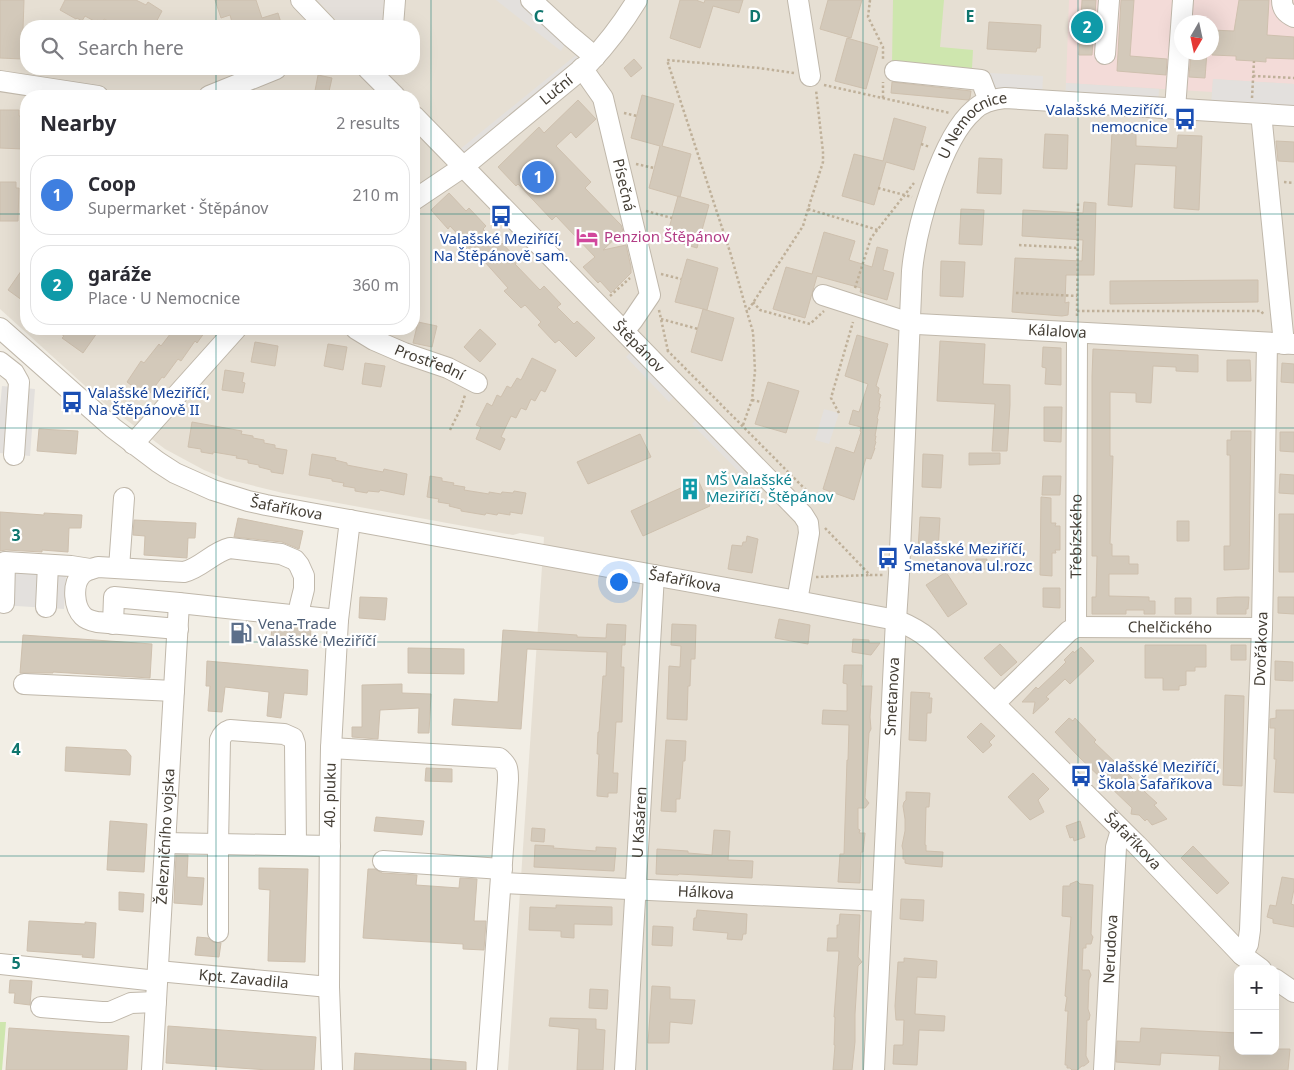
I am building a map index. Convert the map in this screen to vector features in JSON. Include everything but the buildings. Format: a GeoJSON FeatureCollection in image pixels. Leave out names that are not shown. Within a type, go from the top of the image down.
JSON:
{"type":"FeatureCollection","features":[{"type":"Feature","properties":{"kind":"street"},"geometry":{"type":"LineString","coordinates":[[301,0],[320,20]]}},
{"type":"Feature","properties":{"kind":"street"},"geometry":{"type":"LineString","coordinates":[[393,20],[394,0]]}},
{"type":"Feature","properties":{"kind":"street","name":"Písečná"},"geometry":{"type":"LineString","coordinates":[[531,0],[570,36],[589,62],[603,98],[651,270],[650,295],[624,331]]}},
{"type":"Feature","properties":{"kind":"street","name":"Luční"},"geometry":{"type":"LineString","coordinates":[[420,196],[463,167],[589,62],[626,19],[637,0]]}},
{"type":"Feature","properties":{"kind":"street"},"geometry":{"type":"LineString","coordinates":[[798,0],[810,76]]}},
{"type":"Feature","properties":{"kind":"street"},"geometry":{"type":"LineString","coordinates":[[1105,54],[1109,0]]}},
{"type":"Feature","properties":{"kind":"street"},"geometry":{"type":"LineString","coordinates":[[1175,109],[1182,0]]}},
{"type":"Feature","properties":{"kind":"street"},"geometry":{"type":"LineString","coordinates":[[1282,0],[1286,13],[1294,17]]}},
{"type":"Feature","properties":{"kind":"street"},"geometry":{"type":"LineString","coordinates":[[887,72],[980,80],[989,102]]}},
{"type":"Feature","properties":{"kind":"street"},"geometry":{"type":"LineString","coordinates":[[221,90],[252,75]]}},
{"type":"Feature","properties":{"kind":"street"},"geometry":{"type":"LineString","coordinates":[[377,75],[390,84]]}},
{"type":"Feature","properties":{"kind":"street"},"geometry":{"type":"LineString","coordinates":[[0,81],[59,90]]}},
{"type":"Feature","properties":{"kind":"street","name":"U Nemocnice"},"geometry":{"type":"LineString","coordinates":[[910,323],[913,259],[928,201],[938,168],[955,132],[975,108],[997,99],[1005,98],[1175,109],[1211,104],[1257,118],[1294,116]]}},
{"type":"Feature","properties":{"kind":"street","name":"Dvořákova"},"geometry":{"type":"LineString","coordinates":[[1242,955],[1248,944],[1250,930],[1262,628],[1282,342],[1257,118]]}},
{"type":"Feature","properties":{"kind":"street","name":"Štěpánov"},"geometry":{"type":"LineString","coordinates":[[420,122],[803,515],[809,528],[797,601]]}},
{"type":"Feature","properties":{"kind":"street","name":"Kálalova"},"geometry":{"type":"LineString","coordinates":[[842,301],[910,323],[1282,342]]}},
{"type":"Feature","properties":{"kind":"street","name":"Smetanova"},"geometry":{"type":"LineString","coordinates":[[874,1070],[910,323]]}},
{"type":"Feature","properties":{"kind":"street","name":"Šafaříkova"},"geometry":{"type":"LineString","coordinates":[[0,328],[133,444],[175,473],[213,490],[257,503],[797,601],[896,620],[910,626],[923,633],[995,703],[1242,955],[1255,965]]}},
{"type":"Feature","properties":{"kind":"street","name":"Třebízského"},"geometry":{"type":"LineString","coordinates":[[1076,627],[1077,333]]}},
{"type":"Feature","properties":{"kind":"street"},"geometry":{"type":"LineString","coordinates":[[133,444],[231,335]]}},
{"type":"Feature","properties":{"kind":"street","name":"Prostřední"},"geometry":{"type":"LineString","coordinates":[[366,335],[404,353],[448,368],[477,383]]}},
{"type":"Feature","properties":{"kind":"street"},"geometry":{"type":"LineString","coordinates":[[0,362],[14,373],[19,382],[14,454]]}},
{"type":"Feature","properties":{"kind":"street"},"geometry":{"type":"LineString","coordinates":[[119,568],[124,498]]}},
{"type":"Feature","properties":{"kind":"street","name":"40. pluku"},"geometry":{"type":"LineString","coordinates":[[332,1070],[329,987],[332,748],[338,620],[350,520]]}},
{"type":"Feature","properties":{"kind":"street"},"geometry":{"type":"LineString","coordinates":[[178,629],[88,620],[82,616],[78,609],[75,594],[78,579],[90,569],[98,567],[184,572],[196,568],[223,550],[230,548],[281,554],[295,560],[304,576],[300,616]]}},
{"type":"Feature","properties":{"kind":"street"},"geometry":{"type":"LineString","coordinates":[[4,603],[5,562],[90,569]]}},
{"type":"Feature","properties":{"kind":"street"},"geometry":{"type":"LineString","coordinates":[[46,607],[48,565]]}},
{"type":"Feature","properties":{"kind":"street","name":"U Kasáren"},"geometry":{"type":"LineString","coordinates":[[625,1070],[654,575]]}},
{"type":"Feature","properties":{"kind":"street"},"geometry":{"type":"LineString","coordinates":[[113,624],[114,597],[179,602],[338,620]]}},
{"type":"Feature","properties":{"kind":"street","name":"Železničního vojska"},"geometry":{"type":"LineString","coordinates":[[152,1070],[179,602]]}},
{"type":"Feature","properties":{"kind":"street"},"geometry":{"type":"LineString","coordinates":[[995,703],[1069,631],[1076,627]]}},
{"type":"Feature","properties":{"kind":"street","name":"Chelčického"},"geometry":{"type":"LineString","coordinates":[[1076,627],[1262,628]]}},
{"type":"Feature","properties":{"kind":"street"},"geometry":{"type":"LineString","coordinates":[[24,684],[174,691]]}},
{"type":"Feature","properties":{"kind":"street"},"geometry":{"type":"LineString","coordinates":[[218,932],[220,740],[226,732],[230,730],[284,734],[293,738],[295,744],[296,845]]}},
{"type":"Feature","properties":{"kind":"street"},"geometry":{"type":"LineString","coordinates":[[332,748],[499,758],[506,763],[508,770],[502,876],[487,1070]]}},
{"type":"Feature","properties":{"kind":"street","name":"Nerudova"},"geometry":{"type":"LineString","coordinates":[[1104,1070],[1116,847],[1121,830]]}},
{"type":"Feature","properties":{"kind":"street"},"geometry":{"type":"LineString","coordinates":[[165,843],[330,846]]}},
{"type":"Feature","properties":{"kind":"street","name":"Hálkova"},"geometry":{"type":"LineString","coordinates":[[383,860],[502,876],[530,884],[882,901]]}},
{"type":"Feature","properties":{"kind":"street","name":"Kpt. Zavadila"},"geometry":{"type":"LineString","coordinates":[[0,964],[329,987]]}},
{"type":"Feature","properties":{"kind":"street"},"geometry":{"type":"LineString","coordinates":[[1279,982],[1294,992]]}},
{"type":"Feature","properties":{"kind":"street"},"geometry":{"type":"LineString","coordinates":[[41,1008],[110,1012],[131,1003],[156,1002]]}},
{"type":"Feature","properties":{"kind":"path"},"geometry":{"type":"LineString","coordinates":[[870,0],[868,17],[883,47],[887,72],[883,98]]}},
{"type":"Feature","properties":{"kind":"path"},"geometry":{"type":"LineString","coordinates":[[742,426],[752,400],[755,371],[753,332],[747,312],[731,256],[667,60],[759,68],[814,76],[823,162],[803,226],[747,312]]}},
{"type":"Feature","properties":{"kind":"path"},"geometry":{"type":"LineString","coordinates":[[1254,61],[1253,76],[1257,118]]}},
{"type":"Feature","properties":{"kind":"path"},"geometry":{"type":"LineString","coordinates":[[1253,76],[1294,78]]}},
{"type":"Feature","properties":{"kind":"path"},"geometry":{"type":"LineString","coordinates":[[622,113],[637,116]]}},
{"type":"Feature","properties":{"kind":"path"},"geometry":{"type":"LineString","coordinates":[[636,164],[654,168]]}},
{"type":"Feature","properties":{"kind":"path"},"geometry":{"type":"LineString","coordinates":[[839,413],[831,398],[842,301],[871,238],[916,180]]}},
{"type":"Feature","properties":{"kind":"path"},"geometry":{"type":"LineString","coordinates":[[878,188],[928,201]]}},
{"type":"Feature","properties":{"kind":"path"},"geometry":{"type":"LineString","coordinates":[[1077,333],[1078,202]]}},
{"type":"Feature","properties":{"kind":"path"},"geometry":{"type":"LineString","coordinates":[[808,209],[878,230]]}},
{"type":"Feature","properties":{"kind":"path"},"geometry":{"type":"LineString","coordinates":[[646,211],[672,218]]}},
{"type":"Feature","properties":{"kind":"path"},"geometry":{"type":"LineString","coordinates":[[1019,245],[1078,248]]}},
{"type":"Feature","properties":{"kind":"path"},"geometry":{"type":"LineString","coordinates":[[609,297],[651,270],[681,279]]}},
{"type":"Feature","properties":{"kind":"path"},"geometry":{"type":"LineString","coordinates":[[1016,292],[1077,296]]}},
{"type":"Feature","properties":{"kind":"path"},"geometry":{"type":"LineString","coordinates":[[753,302],[760,310],[810,324],[842,301]]}},
{"type":"Feature","properties":{"kind":"path"},"geometry":{"type":"LineString","coordinates":[[658,304],[668,351]]}},
{"type":"Feature","properties":{"kind":"path"},"geometry":{"type":"LineString","coordinates":[[1077,311],[1261,311],[1282,342]]}},
{"type":"Feature","properties":{"kind":"path"},"geometry":{"type":"LineString","coordinates":[[661,319],[698,328]]}},
{"type":"Feature","properties":{"kind":"path"},"geometry":{"type":"LineString","coordinates":[[752,400],[761,402]]}},
{"type":"Feature","properties":{"kind":"path"},"geometry":{"type":"LineString","coordinates":[[801,578],[870,575]]}},
{"type":"Feature","properties":{"kind":"shaded area"},"geometry":{"type":"Polygon","coordinates":[[[0,0],[1294,0],[1294,1070],[508,1070],[544,537],[520,533],[513,535],[283,493],[226,479],[204,470],[165,449],[104,403],[29,335],[420,335],[420,90],[20,90],[20,327],[0,309],[0,0]]]}},
{"type":"Feature","properties":{"kind":"shaded area"},"geometry":{"type":"Polygon","coordinates":[[[317,0],[388,0],[387,20],[336,20],[317,0]]]}},
{"type":"Feature","properties":{"kind":"shaded area"},"geometry":{"type":"Polygon","coordinates":[[[496,0],[530,0],[570,36],[561,51],[496,0]]]}},
{"type":"Feature","properties":{"kind":"shaded area"},"geometry":{"type":"Polygon","coordinates":[[[1069,0],[1294,0],[1294,84],[1213,79],[1212,92],[1066,83],[1069,0]]]}},
{"type":"Feature","properties":{"kind":"shaded area"},"geometry":{"type":"Polygon","coordinates":[[[576,55],[584,65],[467,159],[459,150],[576,55]]]}},
{"type":"Feature","properties":{"kind":"shaded area"},"geometry":{"type":"Polygon","coordinates":[[[989,73],[1043,76],[1042,97],[987,93],[989,73]]]}},
{"type":"Feature","properties":{"kind":"shaded area"},"geometry":{"type":"Polygon","coordinates":[[[1213,79],[1294,84],[1294,107],[1211,105],[1213,79]]]}},
{"type":"Feature","properties":{"kind":"shaded area"},"geometry":{"type":"Polygon","coordinates":[[[1066,83],[1159,89],[1158,108],[1065,102],[1066,83]]]}},
{"type":"Feature","properties":{"kind":"shaded area"},"geometry":{"type":"Polygon","coordinates":[[[633,350],[676,395],[669,402],[626,357],[633,350]]]}},
{"type":"Feature","properties":{"kind":"shaded area"},"geometry":{"type":"Polygon","coordinates":[[[2,386],[35,389],[30,456],[0,453],[2,386]]]}},
{"type":"Feature","properties":{"kind":"shaded area"},"geometry":{"type":"Polygon","coordinates":[[[824,409],[839,413],[829,444],[815,440],[824,409]]]}},
{"type":"Feature","properties":{"kind":"shaded area"},"geometry":{"type":"Polygon","coordinates":[[[699,417],[753,472],[746,479],[692,424],[699,417]]]}},
{"type":"Feature","properties":{"kind":"shaded area"},"geometry":{"type":"Polygon","coordinates":[[[0,555],[67,559],[64,609],[0,605],[0,555]]]}},
{"type":"Feature","properties":{"kind":"green space"},"geometry":{"type":"Polygon","coordinates":[[[893,0],[944,0],[940,47],[973,50],[972,68],[892,64],[893,0]]]}},
{"type":"Feature","properties":{"kind":"green space"},"geometry":{"type":"Polygon","coordinates":[[[0,1022],[6,1022],[2,1070],[0,1070],[0,1022]]]}},
{"type":"Feature","properties":{"kind":"place","name":"garáže"},"geometry":{"type":"Point","coordinates":[1087,27]}},
{"type":"Feature","properties":{"kind":"place","name":"Valašské Meziříčí, nemocnice"},"geometry":{"type":"Point","coordinates":[1185,119]}},
{"type":"Feature","properties":{"kind":"place","name":"Coop"},"geometry":{"type":"Point","coordinates":[538,177]}},
{"type":"Feature","properties":{"kind":"place","name":"Valašské Meziříčí, Na Štěpánově sam."},"geometry":{"type":"Point","coordinates":[501,216]}},
{"type":"Feature","properties":{"kind":"place","name":"Penzion Štěpánov"},"geometry":{"type":"Point","coordinates":[587,237]}},
{"type":"Feature","properties":{"kind":"place","name":"Valašské Meziříčí, Na Štěpánově II"},"geometry":{"type":"Point","coordinates":[72,402]}},
{"type":"Feature","properties":{"kind":"place","name":"MŠ Valašské Meziříčí, Štěpánov"},"geometry":{"type":"Point","coordinates":[690,489]}},
{"type":"Feature","properties":{"kind":"place","name":"Valašské Meziříčí, Smetanova ul.rozc"},"geometry":{"type":"Point","coordinates":[888,558]}},
{"type":"Feature","properties":{"kind":"place","name":"Vena-Trade Valašské Meziříčí"},"geometry":{"type":"Point","coordinates":[241,633]}},
{"type":"Feature","properties":{"kind":"place","name":"Valašské Meziříčí, Škola Šafaříkova"},"geometry":{"type":"Point","coordinates":[1081,776]}}]}
